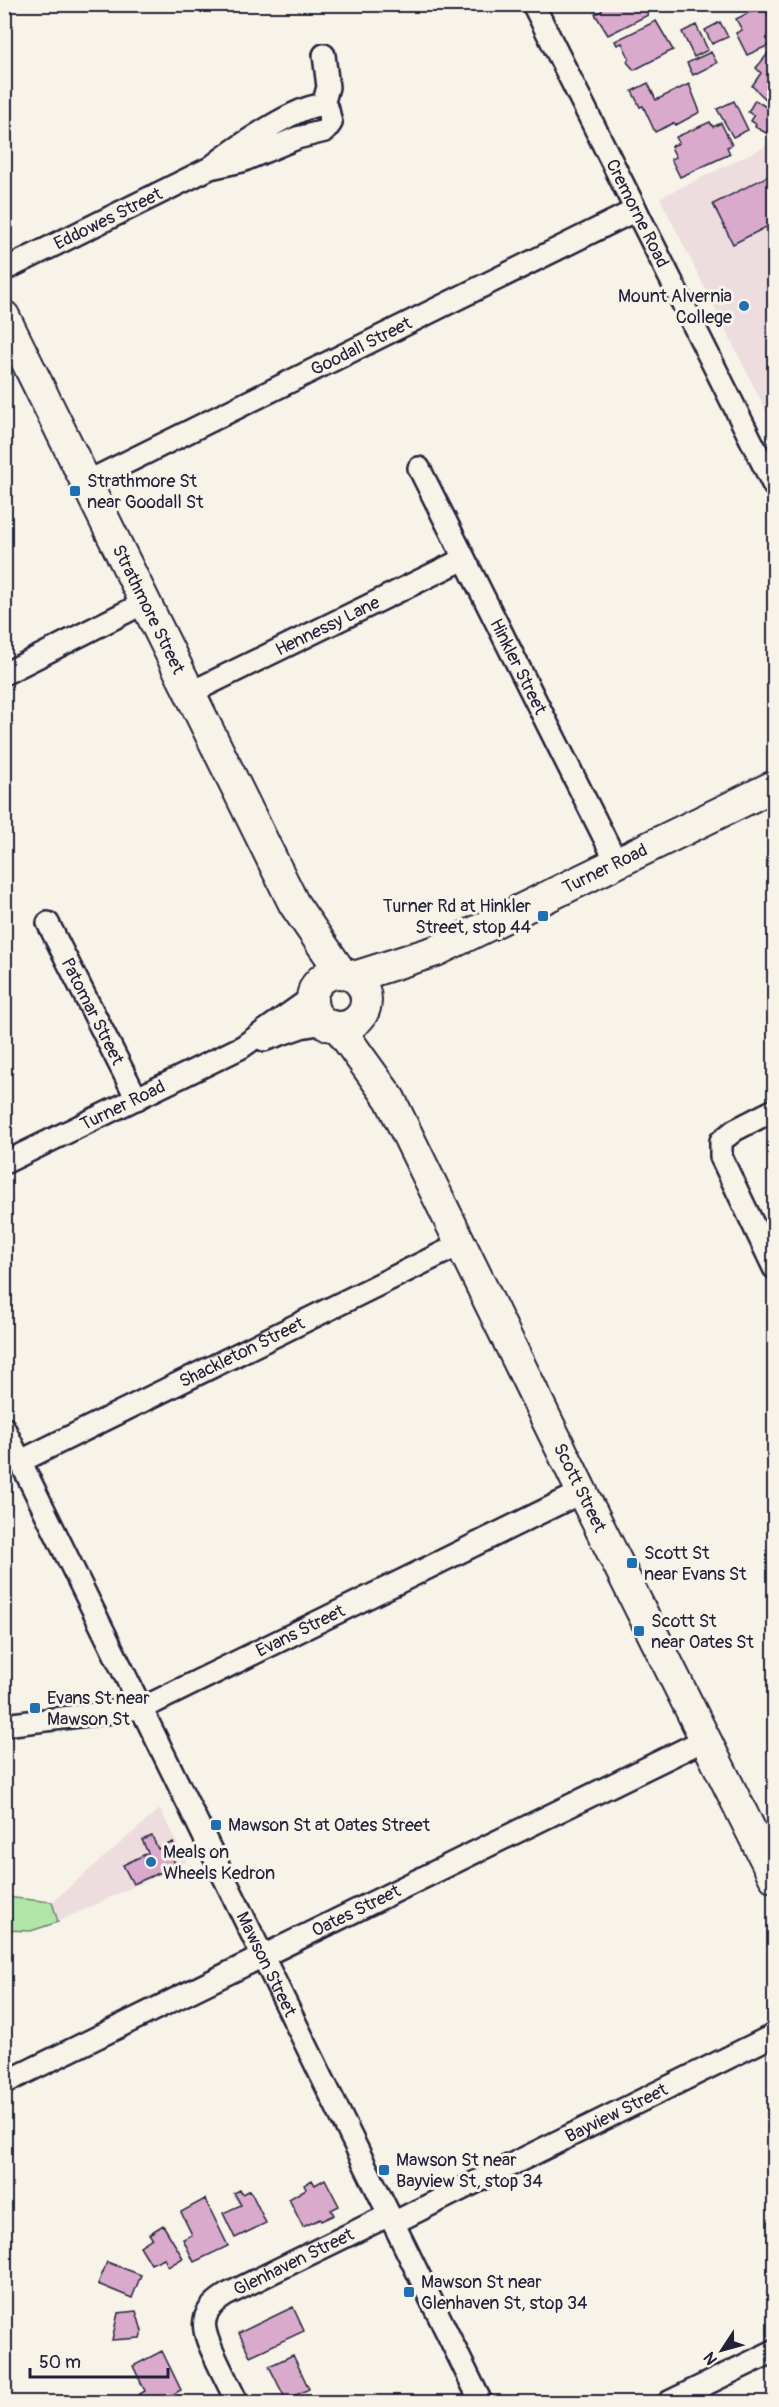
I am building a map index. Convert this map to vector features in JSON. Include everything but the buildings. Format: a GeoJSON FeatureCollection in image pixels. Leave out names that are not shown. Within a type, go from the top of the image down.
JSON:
{"type":"FeatureCollection","features":[{"type":"Feature","properties":{"kind":"street","name":"Cremorne Road"},"geometry":{"type":"LineString","coordinates":[[533,4],[774,486]]}},
{"type":"Feature","properties":{"kind":"street","name":"Eddowes Street"},"geometry":{"type":"LineString","coordinates":[[4,270],[210,168],[255,135],[306,108],[323,105],[328,87],[324,56]]}},
{"type":"Feature","properties":{"kind":"street","name":"Goodall Street"},"geometry":{"type":"LineString","coordinates":[[87,482],[636,210]]}},
{"type":"Feature","properties":{"kind":"street","name":"Strathmore Street"},"geometry":{"type":"LineString","coordinates":[[7,327],[87,482],[339,1000]]}},
{"type":"Feature","properties":{"kind":"street","name":"Hinkler Street"},"geometry":{"type":"LineString","coordinates":[[419,468],[617,863]]}},
{"type":"Feature","properties":{"kind":"street","name":"Hennessy Lane"},"geometry":{"type":"LineString","coordinates":[[190,693],[464,559]]}},
{"type":"Feature","properties":{"kind":"street"},"geometry":{"type":"LineString","coordinates":[[4,674],[146,602]]}},
{"type":"Feature","properties":{"kind":"street","name":"Turner Road"},"geometry":{"type":"LineString","coordinates":[[4,1163],[242,1047],[301,1027],[339,1000],[774,786]]}},
{"type":"Feature","properties":{"kind":"street","name":"Patomar Street"},"geometry":{"type":"LineString","coordinates":[[48,923],[137,1100]]}},
{"type":"Feature","properties":{"kind":"street","name":"Scott Street"},"geometry":{"type":"LineString","coordinates":[[339,1000],[378,1057],[390,1099],[774,1877]]}},
{"type":"Feature","properties":{"kind":"street"},"geometry":{"type":"LineString","coordinates":[[774,1110],[735,1130],[721,1141],[722,1157],[774,1268]]}},
{"type":"Feature","properties":{"kind":"street","name":"Shackleton Street"},"geometry":{"type":"LineString","coordinates":[[21,1461],[461,1244]]}},
{"type":"Feature","properties":{"kind":"street","name":"Mawson Street"},"geometry":{"type":"LineString","coordinates":[[4,1428],[481,2403]]}},
{"type":"Feature","properties":{"kind":"street","name":"Evans Street"},"geometry":{"type":"LineString","coordinates":[[4,1725],[153,1704],[582,1492]]}},
{"type":"Feature","properties":{"kind":"street","name":"Oates Street"},"geometry":{"type":"LineString","coordinates":[[4,2083],[706,1739]]}},
{"type":"Feature","properties":{"kind":"street","name":"Bayview Street"},"geometry":{"type":"LineString","coordinates":[[391,2219],[774,2035]]}},
{"type":"Feature","properties":{"kind":"street","name":"Glenhaven Street"},"geometry":{"type":"LineString","coordinates":[[237,2403],[204,2332],[198,2312],[210,2307],[226,2295],[391,2219]]}},
{"type":"Feature","properties":{"kind":"street"},"geometry":{"type":"LineString","coordinates":[[669,2403],[774,2351]]}},
{"type":"Feature","properties":{"kind":"shaded area","name":"Mount Alvernia College"},"geometry":{"type":"Polygon","coordinates":[[[774,142],[774,427],[660,198],[774,142]]]}},
{"type":"Feature","properties":{"kind":"shaded area"},"geometry":{"type":"Polygon","coordinates":[[[160,1809],[186,1862],[58,1922],[52,1902],[160,1809]]]}},
{"type":"Feature","properties":{"kind":"green space"},"geometry":{"type":"Polygon","coordinates":[[[5,1897],[52,1902],[58,1922],[31,1931],[5,1930],[5,1897]]]}},
{"type":"Feature","properties":{"kind":"place","name":"Mount Alvernia College"},"geometry":{"type":"Point","coordinates":[744,306]}},
{"type":"Feature","properties":{"kind":"place","name":"Strathmore St near Goodall St"},"geometry":{"type":"Point","coordinates":[75,491]}},
{"type":"Feature","properties":{"kind":"place","name":"Turner Rd at Hinkler Street, stop 44"},"geometry":{"type":"Point","coordinates":[543,916]}},
{"type":"Feature","properties":{"kind":"place","name":"Scott St near Evans St"},"geometry":{"type":"Point","coordinates":[632,1563]}},
{"type":"Feature","properties":{"kind":"place","name":"Scott St near Oates St"},"geometry":{"type":"Point","coordinates":[639,1631]}},
{"type":"Feature","properties":{"kind":"place","name":"Evans St near Mawson St"},"geometry":{"type":"Point","coordinates":[35,1708]}},
{"type":"Feature","properties":{"kind":"place","name":"Mawson St at Oates Street"},"geometry":{"type":"Point","coordinates":[216,1825]}},
{"type":"Feature","properties":{"kind":"place","name":"Meals on Wheels Kedron"},"geometry":{"type":"Point","coordinates":[151,1862]}},
{"type":"Feature","properties":{"kind":"place","name":"Mawson St near Bayview St, stop 34"},"geometry":{"type":"Point","coordinates":[384,2170]}},
{"type":"Feature","properties":{"kind":"place","name":"Mawson St near Glenhaven St, stop 34"},"geometry":{"type":"Point","coordinates":[409,2292]}}]}
